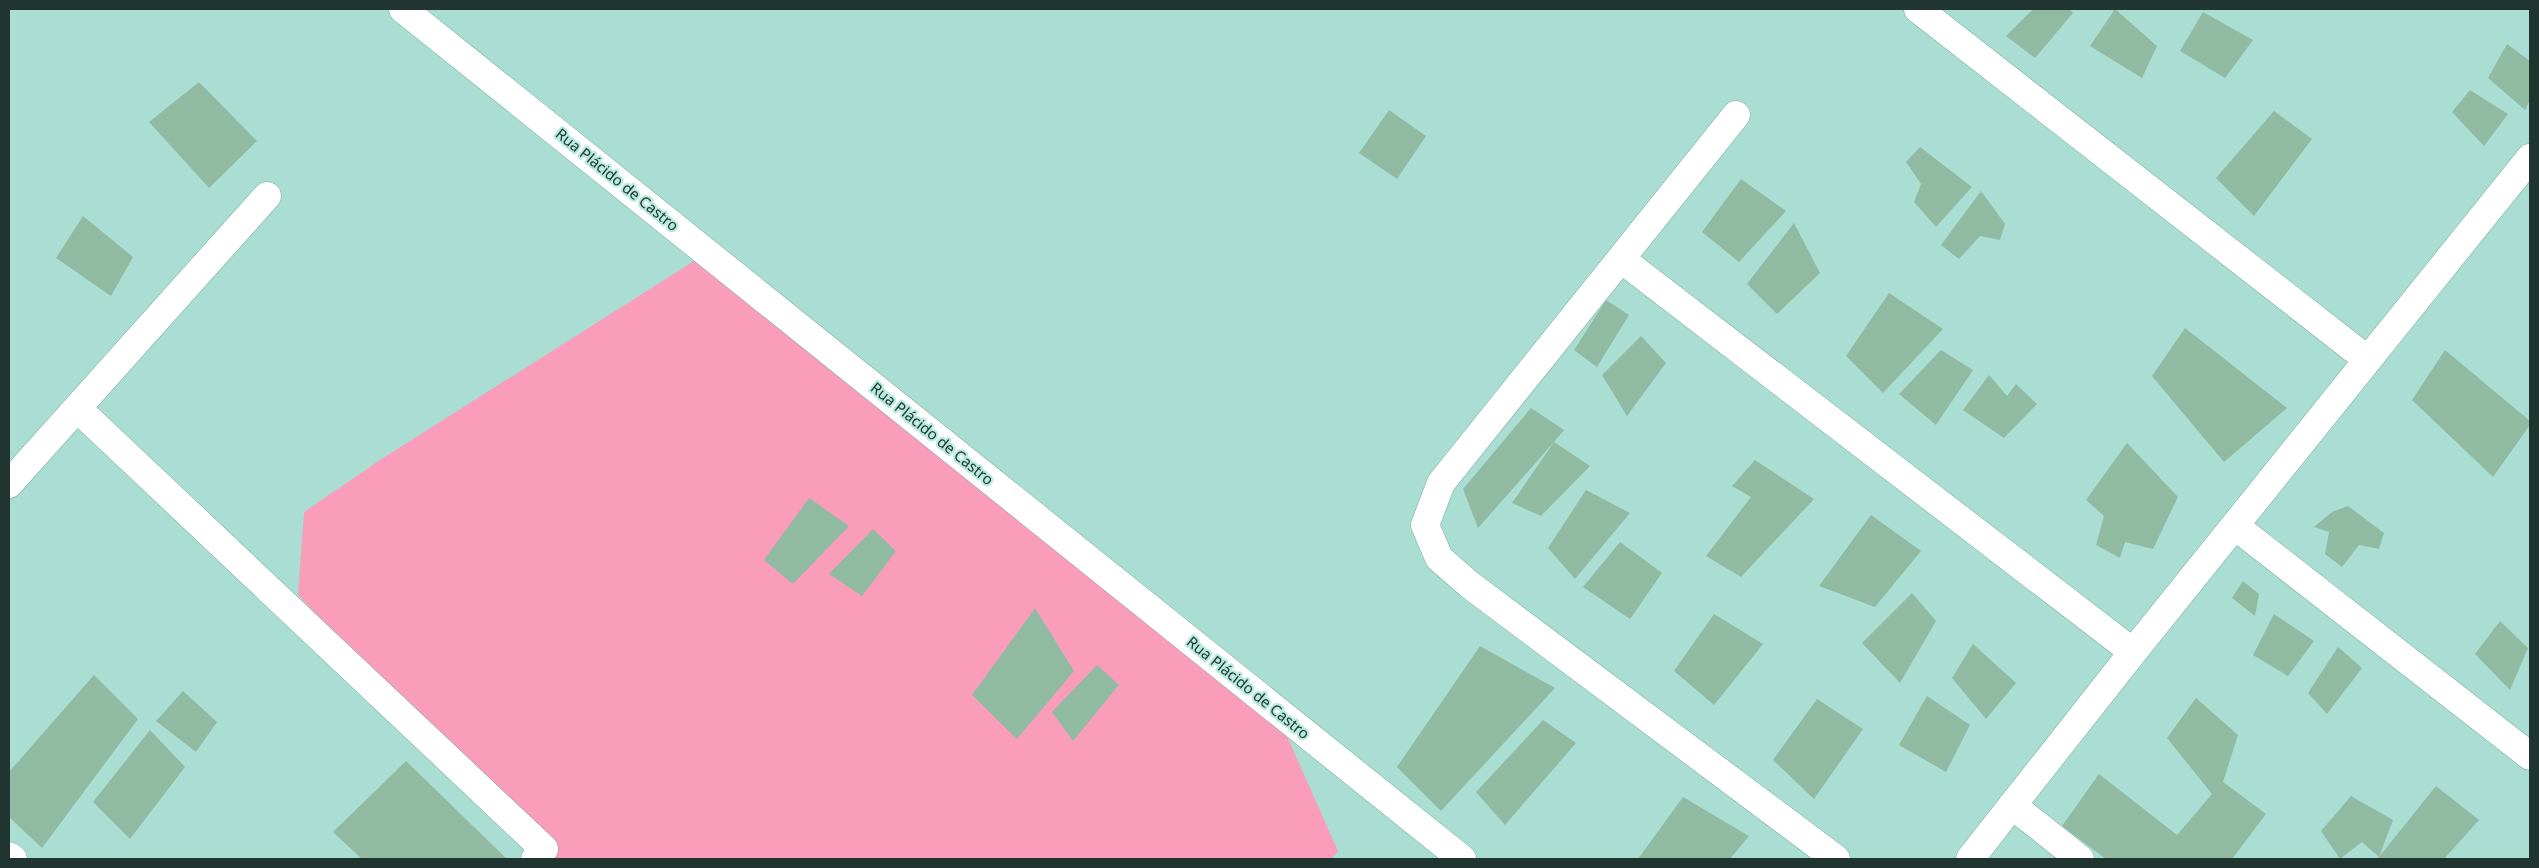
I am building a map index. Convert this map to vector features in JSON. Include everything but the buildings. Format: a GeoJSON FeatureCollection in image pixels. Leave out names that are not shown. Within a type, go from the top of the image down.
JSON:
{"type":"FeatureCollection","features":[{"type":"Feature","properties":{"kind":"street","name":"Rua Plácido de Castro"},"geometry":{"type":"LineString","coordinates":[[403,9],[1462,859]]}},
{"type":"Feature","properties":{"kind":"street"},"geometry":{"type":"LineString","coordinates":[[1918,9],[2368,360]]}},
{"type":"Feature","properties":{"kind":"street"},"geometry":{"type":"LineString","coordinates":[[1736,115],[1441,483],[1425,524],[1439,558],[1470,585],[1836,859]]}},
{"type":"Feature","properties":{"kind":"street"},"geometry":{"type":"LineString","coordinates":[[1970,859],[2133,652],[2530,158]]}},
{"type":"Feature","properties":{"kind":"street"},"geometry":{"type":"LineString","coordinates":[[9,484],[267,196]]}},
{"type":"Feature","properties":{"kind":"street"},"geometry":{"type":"LineString","coordinates":[[1621,259],[2133,652]]}},
{"type":"Feature","properties":{"kind":"street"},"geometry":{"type":"LineString","coordinates":[[77,408],[539,854]]}},
{"type":"Feature","properties":{"kind":"street"},"geometry":{"type":"LineString","coordinates":[[2235,526],[2530,756]]}},
{"type":"Feature","properties":{"kind":"street"},"geometry":{"type":"LineString","coordinates":[[2012,806],[2080,859]]}},
{"type":"Feature","properties":{"kind":"street"},"geometry":{"type":"LineString","coordinates":[[9,856],[13,859]]}},
{"type":"Feature","properties":{"kind":"shaded area"},"geometry":{"type":"Polygon","coordinates":[[[694,261],[1278,716],[1338,851],[1331,859],[554,859],[461,768],[298,595],[304,512],[380,460],[694,261]]]}}]}
